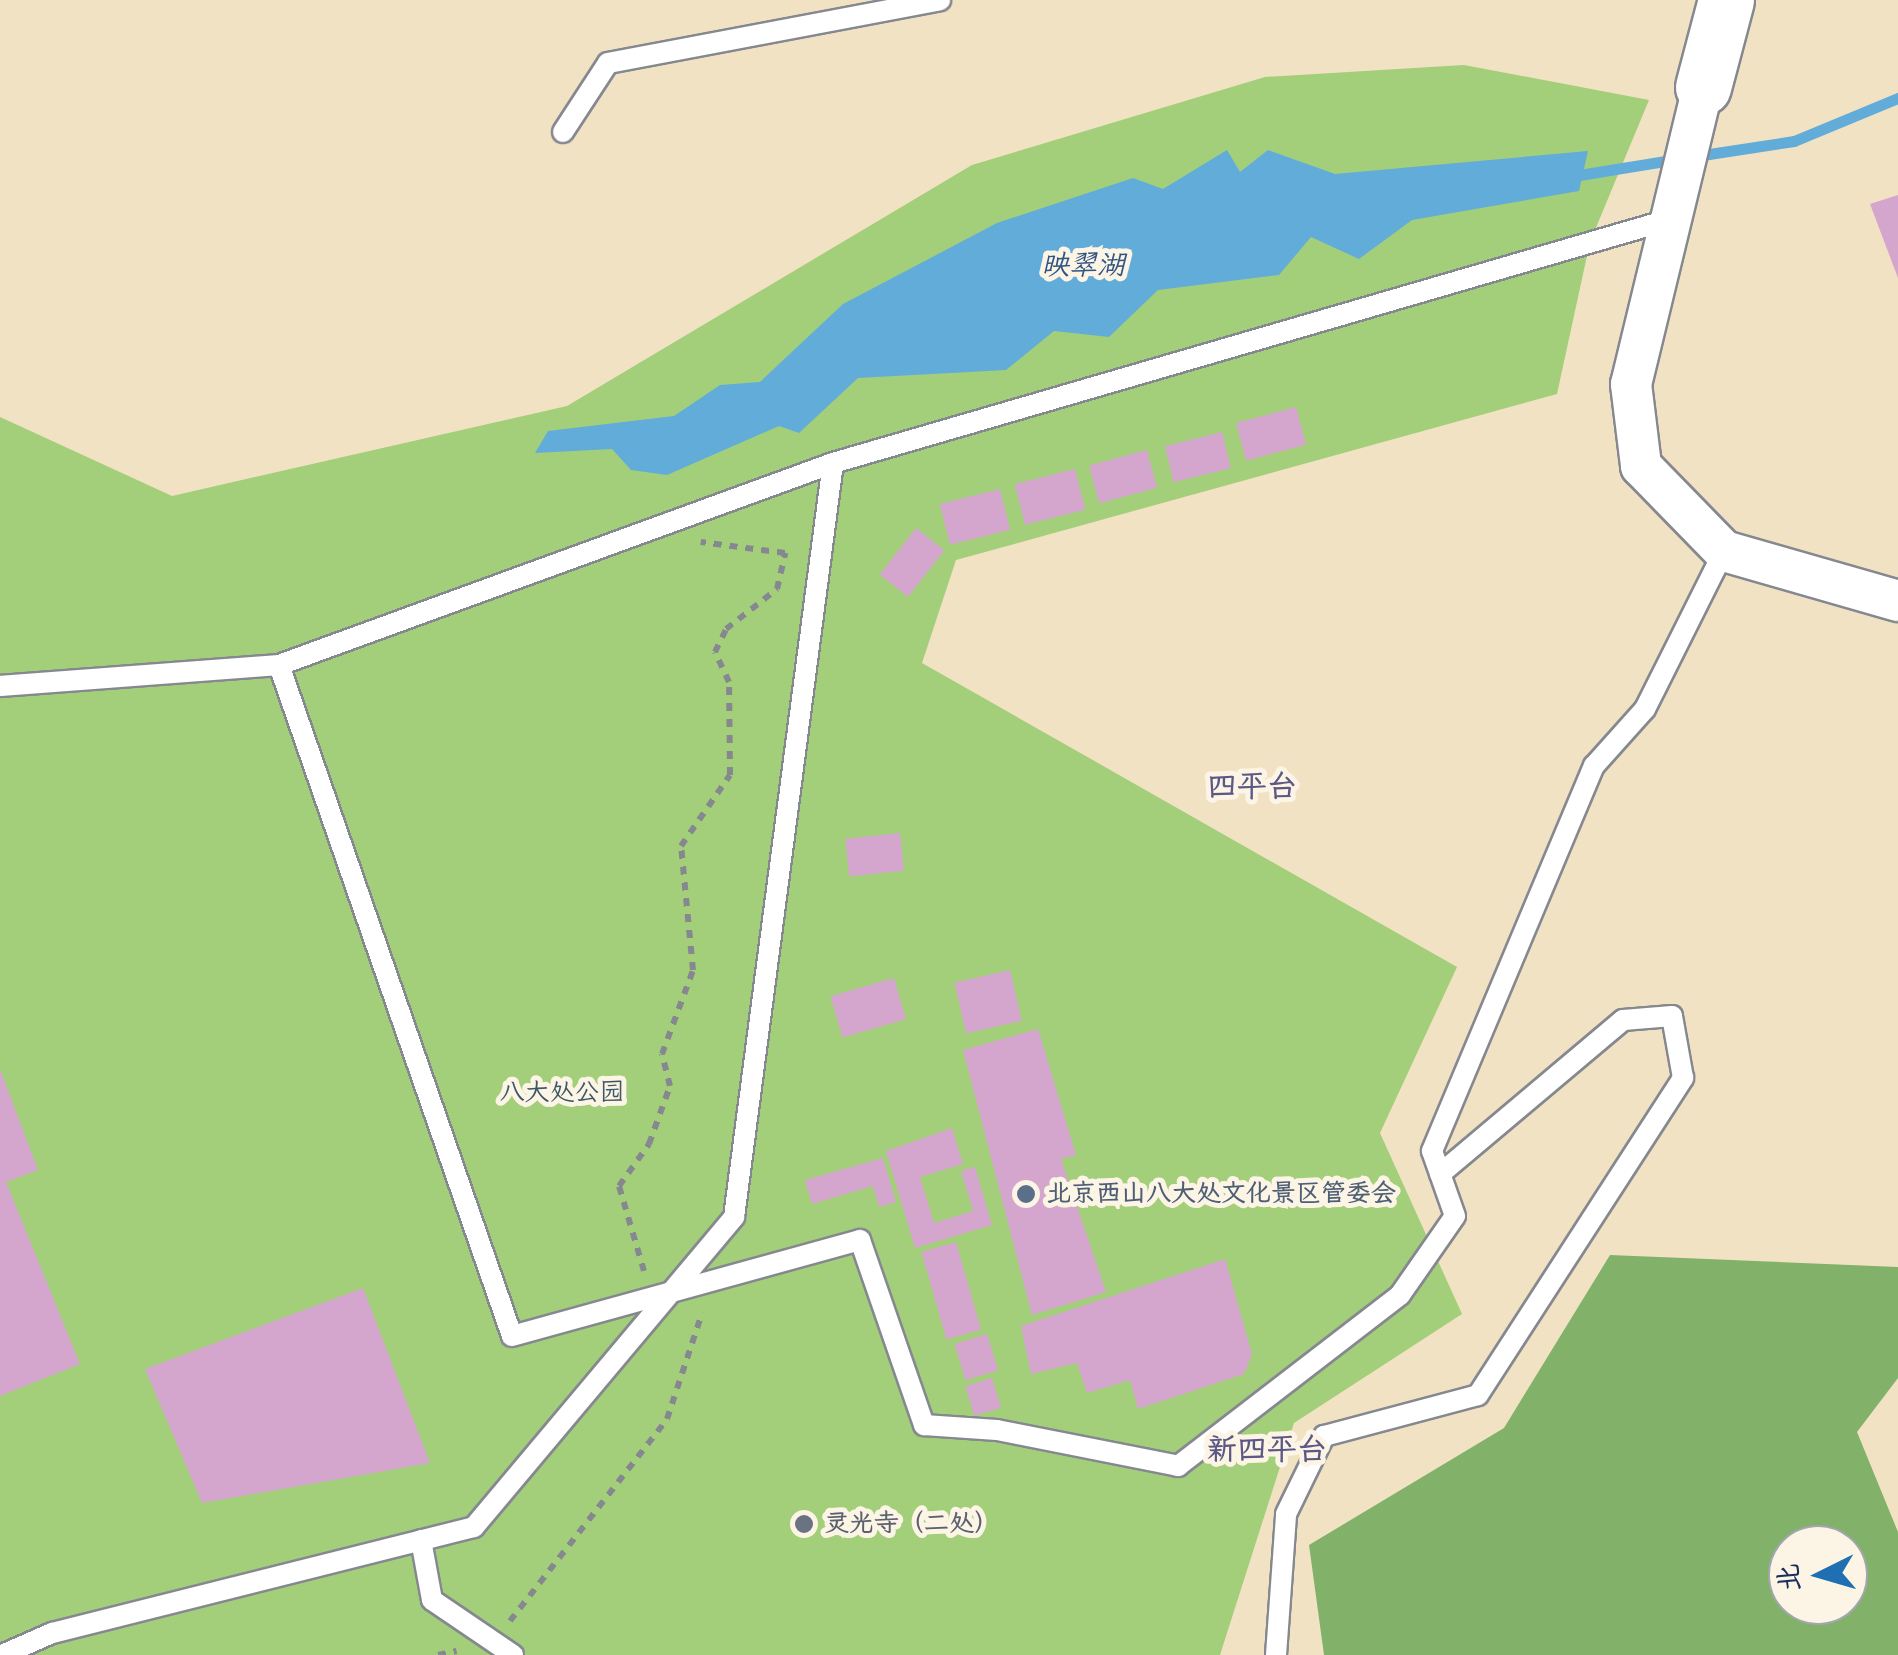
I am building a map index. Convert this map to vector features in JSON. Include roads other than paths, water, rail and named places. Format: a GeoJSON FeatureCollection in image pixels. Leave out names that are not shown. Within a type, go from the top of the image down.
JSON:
{"type":"FeatureCollection","features":[{"type":"Feature","properties":{"kind":"street"},"geometry":{"type":"LineString","coordinates":[[1726,0],[1631,384],[1631,433],[1640,466],[1724,551],[1898,601]]}},
{"type":"Feature","properties":{"kind":"lane"},"geometry":{"type":"LineString","coordinates":[[563,132],[608,62],[940,0]]}},
{"type":"Feature","properties":{"kind":"lane"},"geometry":{"type":"LineString","coordinates":[[0,686],[280,665],[833,463],[1671,218]]}},
{"type":"Feature","properties":{"kind":"lane"},"geometry":{"type":"LineString","coordinates":[[2,1655],[52,1633],[474,1527],[734,1217],[833,463]]}},
{"type":"Feature","properties":{"kind":"lane"},"geometry":{"type":"LineString","coordinates":[[280,665],[512,1336],[860,1240],[924,1425],[1178,1466],[1400,1295],[1455,1216],[1432,1151],[1594,766],[1645,709],[1724,551]]}},
{"type":"Feature","properties":{"kind":"lane"},"geometry":{"type":"LineString","coordinates":[[1276,1655],[1286,1514],[1324,1436],[1478,1395],[1683,1078],[1672,1016],[1623,1020],[1440,1174]]}},
{"type":"Feature","properties":{"kind":"lane"},"geometry":{"type":"LineString","coordinates":[[421,1540],[432,1600],[513,1655]]}},
{"type":"Feature","properties":{"kind":"water","name":"映翠湖"},"geometry":{"type":"Polygon","coordinates":[[[1227,150],[1240,172],[1268,150],[1335,174],[1588,151],[1579,191],[1412,220],[1359,259],[1311,237],[1279,275],[1158,290],[1109,337],[1054,331],[1006,370],[858,378],[799,433],[779,426],[667,475],[631,470],[612,449],[535,453],[548,431],[674,416],[720,385],[760,382],[843,304],[997,223],[1133,178],[1163,189],[1227,150]]]}},
{"type":"Feature","properties":{"kind":"waterway"},"geometry":{"type":"LineString","coordinates":[[1696,156],[1794,141],[1898,98]]}},
{"type":"Feature","properties":{"kind":"waterway"},"geometry":{"type":"LineString","coordinates":[[1567,177],[1677,159]]}},
{"type":"Feature","properties":{"kind":"place","name":"北京西山八大处文化景区管委会"},"geometry":{"type":"Point","coordinates":[1026,1194]}},
{"type":"Feature","properties":{"kind":"place","name":"灵光寺（二处）"},"geometry":{"type":"Point","coordinates":[804,1524]}},
{"type":"Feature","properties":{"kind":"district","name":"四平台"},"geometry":{"type":"Point","coordinates":[1252,787]}},
{"type":"Feature","properties":{"kind":"district","name":"新四平台"},"geometry":{"type":"Point","coordinates":[1267,1450]}},
{"type":"Feature","properties":{"kind":"park label","name":"八大处公园"},"geometry":{"type":"Point","coordinates":[562,1093]}}]}
